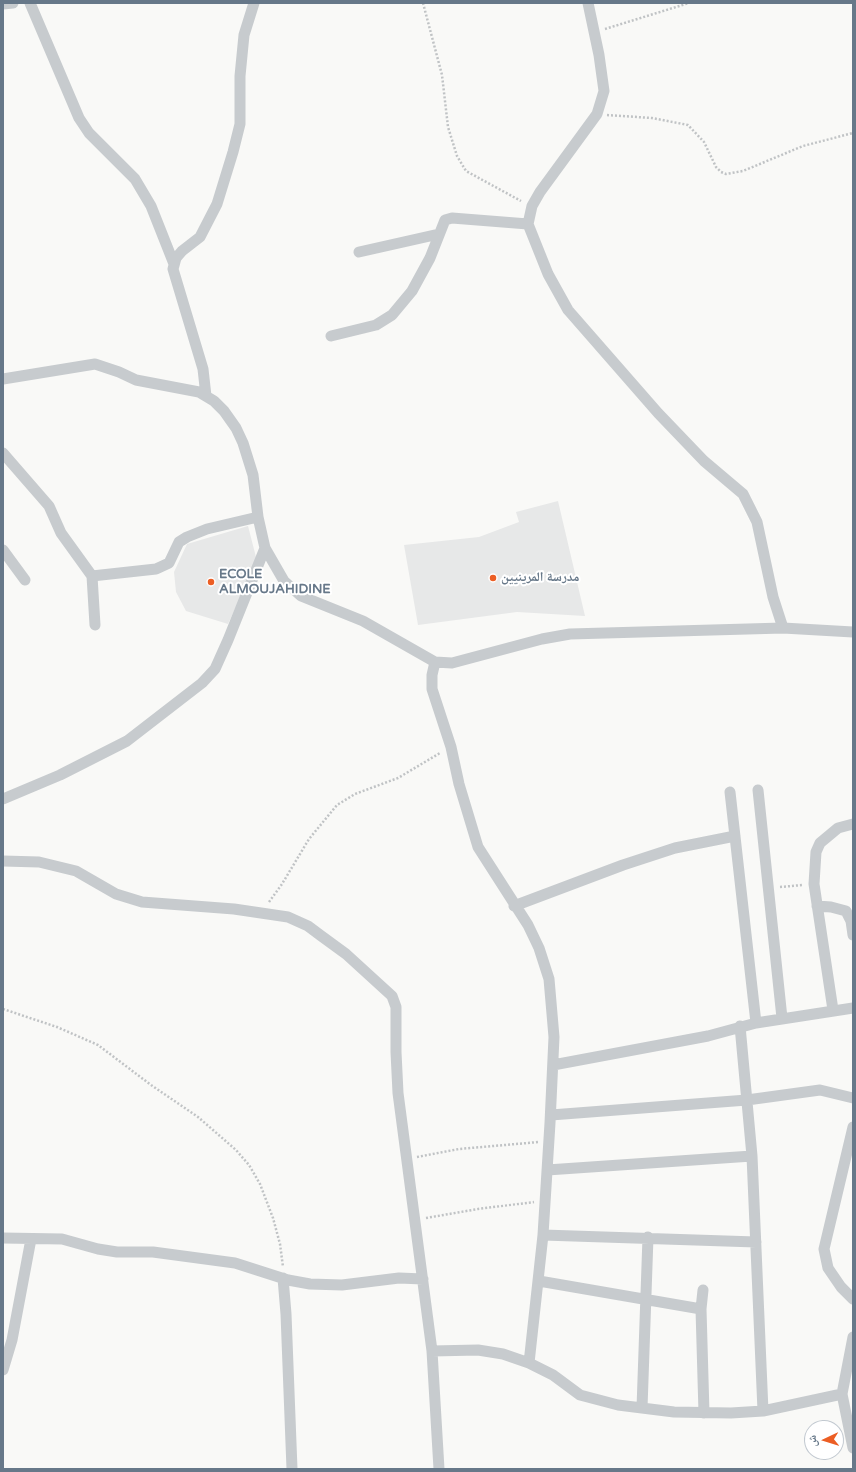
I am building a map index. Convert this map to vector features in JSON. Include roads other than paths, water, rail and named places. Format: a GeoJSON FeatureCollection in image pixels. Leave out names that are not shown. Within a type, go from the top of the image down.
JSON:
{"type":"FeatureCollection","features":[{"type":"Feature","properties":{"kind":"street"},"geometry":{"type":"LineString","coordinates":[[3,4],[13,3]]}},
{"type":"Feature","properties":{"kind":"street"},"geometry":{"type":"LineString","coordinates":[[30,3],[79,118],[89,133],[135,179],[151,206],[174,264],[174,276],[203,369],[206,396]]}},
{"type":"Feature","properties":{"kind":"street"},"geometry":{"type":"LineString","coordinates":[[174,264],[182,250],[200,237],[217,204],[233,152],[240,124],[240,76],[244,35],[254,3]]}},
{"type":"Feature","properties":{"kind":"street"},"geometry":{"type":"LineString","coordinates":[[588,3],[604,91],[597,114],[540,192],[532,206],[528,224],[548,274],[568,310],[704,461],[743,494],[750,505],[760,530],[773,597],[783,628]]}},
{"type":"Feature","properties":{"kind":"street"},"geometry":{"type":"LineString","coordinates":[[331,336],[376,324],[392,315],[412,291],[430,258],[445,220],[452,218],[528,224]]}},
{"type":"Feature","properties":{"kind":"street"},"geometry":{"type":"LineString","coordinates":[[359,252],[439,234]]}},
{"type":"Feature","properties":{"kind":"street"},"geometry":{"type":"LineString","coordinates":[[3,379],[95,364],[119,372],[136,380],[189,389],[206,396],[224,411],[236,428],[243,443],[253,475],[258,517],[265,548],[284,581],[301,596],[363,621],[436,662],[452,663],[570,634],[783,628],[853,632]]}},
{"type":"Feature","properties":{"kind":"street"},"geometry":{"type":"LineString","coordinates":[[3,453],[49,506],[61,533],[92,576],[95,625]]}},
{"type":"Feature","properties":{"kind":"street"},"geometry":{"type":"LineString","coordinates":[[92,576],[156,569],[169,562],[180,542],[187,537],[207,529],[258,517]]}},
{"type":"Feature","properties":{"kind":"street"},"geometry":{"type":"LineString","coordinates":[[3,799],[60,776],[127,741],[202,683],[214,669],[228,640],[265,548]]}},
{"type":"Feature","properties":{"kind":"street"},"geometry":{"type":"LineString","coordinates":[[3,550],[25,580]]}},
{"type":"Feature","properties":{"kind":"street"},"geometry":{"type":"LineString","coordinates":[[436,662],[432,674],[432,689],[451,747],[459,784],[478,847],[514,906],[528,925],[539,948],[549,979],[554,1037],[551,1115],[539,1281],[529,1363]]}},
{"type":"Feature","properties":{"kind":"street"},"geometry":{"type":"LineString","coordinates":[[758,790],[782,1018]]}},
{"type":"Feature","properties":{"kind":"street"},"geometry":{"type":"LineString","coordinates":[[730,792],[756,1023]]}},
{"type":"Feature","properties":{"kind":"street"},"geometry":{"type":"LineString","coordinates":[[833,1010],[814,884],[816,852],[818,847],[838,828],[853,824]]}},
{"type":"Feature","properties":{"kind":"street"},"geometry":{"type":"LineString","coordinates":[[514,906],[623,865],[675,848],[735,836]]}},
{"type":"Feature","properties":{"kind":"street"},"geometry":{"type":"LineString","coordinates":[[3,862],[39,862],[76,871],[116,894],[142,902],[262,912],[288,917],[308,926],[346,954],[392,996],[396,1007],[398,1093],[406,1158],[416,1220],[432,1351],[439,1469]]}},
{"type":"Feature","properties":{"kind":"street"},"geometry":{"type":"LineString","coordinates":[[817,906],[831,907],[846,911],[851,921],[853,935]]}},
{"type":"Feature","properties":{"kind":"street"},"geometry":{"type":"LineString","coordinates":[[553,1065],[708,1036],[740,1026],[782,1018],[853,1008]]}},
{"type":"Feature","properties":{"kind":"street"},"geometry":{"type":"LineString","coordinates":[[740,1026],[752,1156],[763,1411]]}},
{"type":"Feature","properties":{"kind":"street"},"geometry":{"type":"LineString","coordinates":[[551,1115],[747,1100],[820,1090],[853,1098]]}},
{"type":"Feature","properties":{"kind":"street"},"geometry":{"type":"LineString","coordinates":[[853,1127],[832,1209],[824,1249],[828,1268],[841,1287],[853,1299]]}},
{"type":"Feature","properties":{"kind":"street"},"geometry":{"type":"LineString","coordinates":[[547,1170],[752,1156]]}},
{"type":"Feature","properties":{"kind":"street"},"geometry":{"type":"LineString","coordinates":[[543,1235],[648,1237],[756,1242]]}},
{"type":"Feature","properties":{"kind":"street"},"geometry":{"type":"LineString","coordinates":[[642,1408],[648,1237]]}},
{"type":"Feature","properties":{"kind":"street"},"geometry":{"type":"LineString","coordinates":[[3,1238],[62,1239],[110,1251],[153,1252],[235,1263],[283,1278],[310,1284],[342,1285],[399,1278],[423,1279]]}},
{"type":"Feature","properties":{"kind":"street"},"geometry":{"type":"LineString","coordinates":[[3,1370],[12,1340],[31,1239]]}},
{"type":"Feature","properties":{"kind":"street"},"geometry":{"type":"LineString","coordinates":[[283,1278],[290,1396],[292,1469]]}},
{"type":"Feature","properties":{"kind":"street"},"geometry":{"type":"LineString","coordinates":[[539,1281],[701,1309]]}},
{"type":"Feature","properties":{"kind":"street"},"geometry":{"type":"LineString","coordinates":[[703,1290],[701,1309],[704,1413]]}},
{"type":"Feature","properties":{"kind":"street"},"geometry":{"type":"LineString","coordinates":[[853,1337],[842,1394],[853,1448]]}},
{"type":"Feature","properties":{"kind":"street"},"geometry":{"type":"LineString","coordinates":[[432,1351],[478,1350],[503,1354],[529,1363],[553,1375],[580,1395],[642,1408],[704,1413],[763,1411],[842,1394]]}},
{"type":"Feature","properties":{"kind":"place","name":"مدرسة المرينيين"},"geometry":{"type":"Point","coordinates":[493,578]}},
{"type":"Feature","properties":{"kind":"place","name":"ECOLE ALMOUJAHIDINE"},"geometry":{"type":"Point","coordinates":[211,582]}}]}
